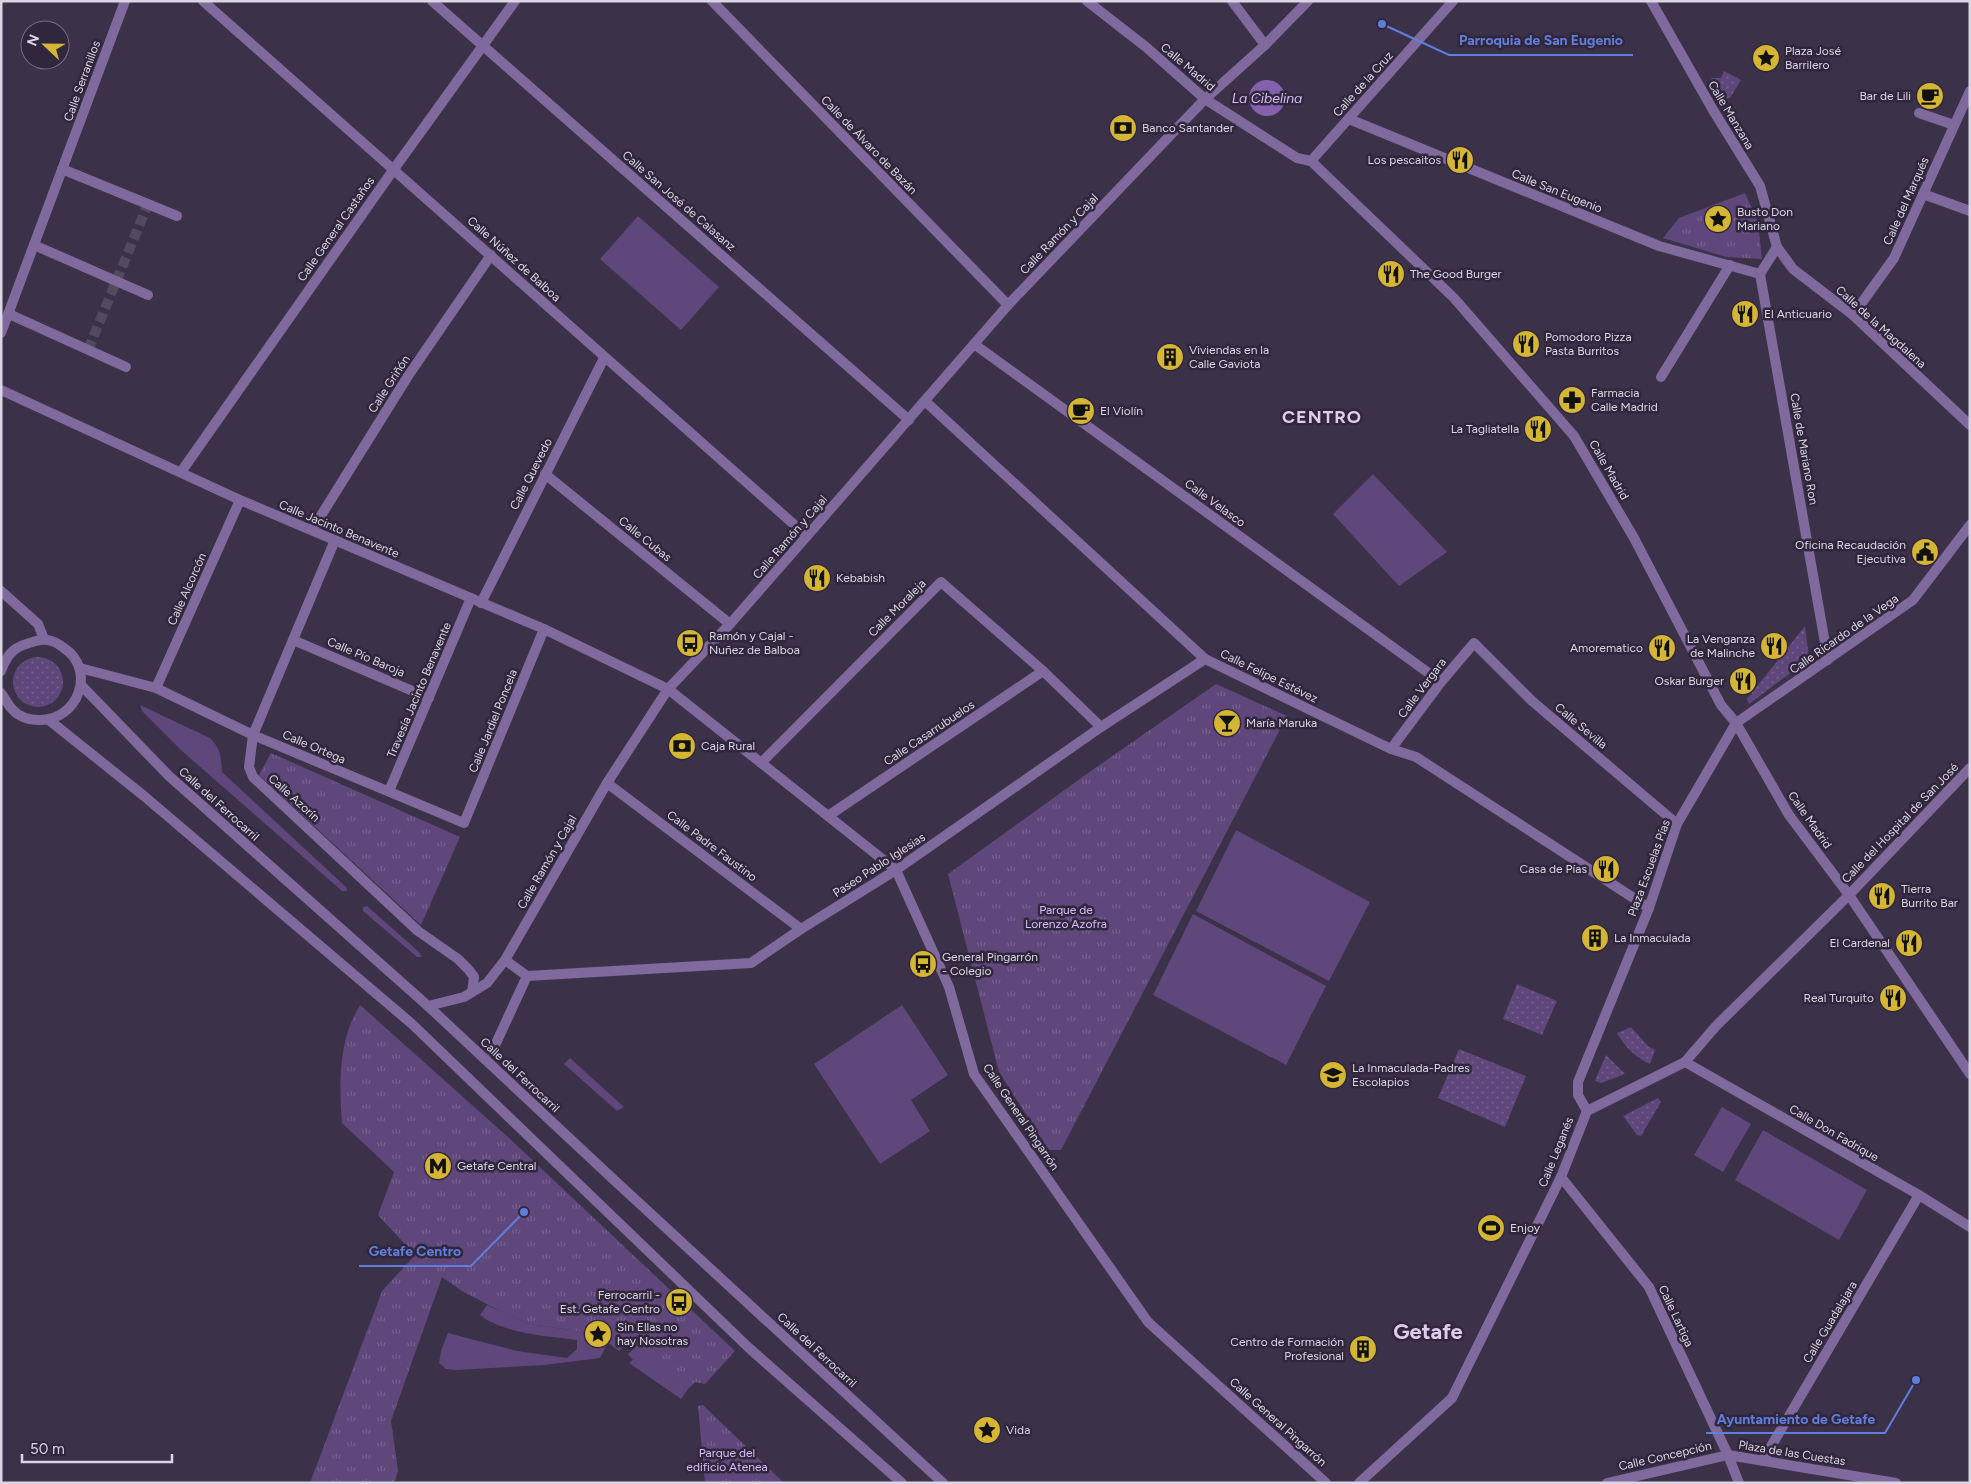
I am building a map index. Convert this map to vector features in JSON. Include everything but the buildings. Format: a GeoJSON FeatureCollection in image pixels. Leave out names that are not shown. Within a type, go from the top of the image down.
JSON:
{"type":"FeatureCollection","features":[{"type":"Feature","properties":{"kind":"street","name":"Calle Serranillos"},"geometry":{"type":"LineString","coordinates":[[1,333],[125,1]]}},
{"type":"Feature","properties":{"kind":"street","name":"Calle Núñez de Balboa"},"geometry":{"type":"LineString","coordinates":[[203,1],[807,536]]}},
{"type":"Feature","properties":{"kind":"street","name":"Calle San José de Calasanz"},"geometry":{"type":"LineString","coordinates":[[432,1],[909,420]]}},
{"type":"Feature","properties":{"kind":"street","name":"Calle General Castaños"},"geometry":{"type":"LineString","coordinates":[[180,472],[515,1]]}},
{"type":"Feature","properties":{"kind":"street","name":"Calle de Álvaro de Bazán"},"geometry":{"type":"LineString","coordinates":[[712,1],[1008,306]]}},
{"type":"Feature","properties":{"kind":"street","name":"Calle Madrid"},"geometry":{"type":"LineString","coordinates":[[1087,1],[1206,99],[1297,158],[1311,161],[1454,298],[1574,436],[1634,538],[1721,705],[1736,724],[1789,815],[1849,895],[1970,1074]]}},
{"type":"Feature","properties":{"kind":"street"},"geometry":{"type":"LineString","coordinates":[[1232,1],[1265,45]]}},
{"type":"Feature","properties":{"kind":"street","name":"Calle Ramón y Cajal"},"geometry":{"type":"LineString","coordinates":[[428,1006],[464,997],[486,983],[505,960],[607,783],[668,689],[730,624],[1008,306],[1206,99],[1265,45],[1308,1]]}},
{"type":"Feature","properties":{"kind":"street","name":"Calle de la Cruz"},"geometry":{"type":"LineString","coordinates":[[1311,161],[1453,1]]}},
{"type":"Feature","properties":{"kind":"street","name":"Calle Manzana"},"geometry":{"type":"LineString","coordinates":[[1651,1],[1713,110],[1760,186],[1777,247]]}},
{"type":"Feature","properties":{"kind":"street","name":"Calle del Marqués"},"geometry":{"type":"LineString","coordinates":[[1853,315],[1894,258],[1970,91]]}},
{"type":"Feature","properties":{"kind":"street"},"geometry":{"type":"LineString","coordinates":[[1920,112],[1954,125]]}},
{"type":"Feature","properties":{"kind":"street","name":"Calle San Eugenio"},"geometry":{"type":"LineString","coordinates":[[1349,120],[1659,246],[1760,274]]}},
{"type":"Feature","properties":{"kind":"street"},"geometry":{"type":"LineString","coordinates":[[62,169],[177,216]]}},
{"type":"Feature","properties":{"kind":"street"},"geometry":{"type":"LineString","coordinates":[[1923,194],[1970,211]]}},
{"type":"Feature","properties":{"kind":"street"},"geometry":{"type":"LineString","coordinates":[[34,245],[148,294]]}},
{"type":"Feature","properties":{"kind":"street"},"geometry":{"type":"LineString","coordinates":[[1760,274],[1777,247]]}},
{"type":"Feature","properties":{"kind":"street","name":"Calle de la Magdalena"},"geometry":{"type":"LineString","coordinates":[[1777,247],[1793,269],[1853,315],[1970,425]]}},
{"type":"Feature","properties":{"kind":"street","name":"Calle Griñón"},"geometry":{"type":"LineString","coordinates":[[312,530],[408,376],[491,255]]}},
{"type":"Feature","properties":{"kind":"street"},"geometry":{"type":"LineString","coordinates":[[1661,377],[1730,265]]}},
{"type":"Feature","properties":{"kind":"street","name":"Calle de Mariano Ron"},"geometry":{"type":"LineString","coordinates":[[1760,274],[1828,660]]}},
{"type":"Feature","properties":{"kind":"street"},"geometry":{"type":"LineString","coordinates":[[8,314],[126,367]]}},
{"type":"Feature","properties":{"kind":"street","name":"Calle Velasco"},"geometry":{"type":"LineString","coordinates":[[974,344],[1441,682]]}},
{"type":"Feature","properties":{"kind":"street","name":"Calle Quevedo"},"geometry":{"type":"LineString","coordinates":[[481,603],[604,358]]}},
{"type":"Feature","properties":{"kind":"street","name":"Calle Jacinto Benavente"},"geometry":{"type":"LineString","coordinates":[[1,390],[240,500],[544,630],[668,689]]}},
{"type":"Feature","properties":{"kind":"street","name":"Calle Felipe Estévez"},"geometry":{"type":"LineString","coordinates":[[926,402],[1205,659],[1392,749],[1416,758],[1649,908]]}},
{"type":"Feature","properties":{"kind":"street","name":"Calle Cubas"},"geometry":{"type":"LineString","coordinates":[[545,474],[730,624]]}},
{"type":"Feature","properties":{"kind":"street","name":"Calle Alcorcón"},"geometry":{"type":"LineString","coordinates":[[156,688],[240,500]]}},
{"type":"Feature","properties":{"kind":"street","name":"Calle Ricardo de la Vega"},"geometry":{"type":"LineString","coordinates":[[1736,724],[1913,600],[1970,525]]}},
{"type":"Feature","properties":{"kind":"street","name":"Calle Azorín"},"geometry":{"type":"LineString","coordinates":[[334,540],[253,735],[249,767],[253,777],[418,931],[464,964],[474,977],[472,992]]}},
{"type":"Feature","properties":{"kind":"street","name":"Calle Moraleja"},"geometry":{"type":"LineString","coordinates":[[761,763],[941,582],[1043,671],[1101,727]]}},
{"type":"Feature","properties":{"kind":"street"},"geometry":{"type":"LineString","coordinates":[[1,591],[38,624],[44,639]]}},
{"type":"Feature","properties":{"kind":"street","name":"Travesía Jacinto Benavente"},"geometry":{"type":"LineString","coordinates":[[389,791],[471,598]]}},
{"type":"Feature","properties":{"kind":"street","name":"Calle Jardiel Poncela"},"geometry":{"type":"LineString","coordinates":[[464,823],[544,630]]}},
{"type":"Feature","properties":{"kind":"street"},"geometry":{"type":"LineString","coordinates":[[1,671],[6,658],[20,645],[44,639],[56,642],[71,652],[80,668],[81,686],[76,701],[64,714],[49,720],[30,720],[13,710],[1,693],[1,689]]}},
{"type":"Feature","properties":{"kind":"street","name":"Calle Pío Baroja"},"geometry":{"type":"LineString","coordinates":[[293,640],[429,698]]}},
{"type":"Feature","properties":{"kind":"street","name":"Calle Vergara"},"geometry":{"type":"LineString","coordinates":[[1392,749],[1441,682],[1474,643]]}},
{"type":"Feature","properties":{"kind":"street","name":"Calle Sevilla"},"geometry":{"type":"LineString","coordinates":[[1474,643],[1532,701],[1677,824]]}},
{"type":"Feature","properties":{"kind":"street","name":"Paseo Pablo Iglesias"},"geometry":{"type":"LineString","coordinates":[[527,976],[751,963],[801,929],[896,870],[1101,727],[1205,659]]}},
{"type":"Feature","properties":{"kind":"street","name":"Calle Ortega"},"geometry":{"type":"LineString","coordinates":[[80,668],[156,688],[253,735],[464,823]]}},
{"type":"Feature","properties":{"kind":"street","name":"Calle Casarrubuelos"},"geometry":{"type":"LineString","coordinates":[[828,816],[1043,671]]}},
{"type":"Feature","properties":{"kind":"street","name":"Calle del Ferrocarril"},"geometry":{"type":"LineString","coordinates":[[81,686],[169,776],[428,1006],[943,1483]]}},
{"type":"Feature","properties":{"kind":"street","name":"Calle General Pingarrón"},"geometry":{"type":"LineString","coordinates":[[668,689],[896,870],[949,986],[974,1074],[1148,1322],[1326,1483]]}},
{"type":"Feature","properties":{"kind":"street"},"geometry":{"type":"LineString","coordinates":[[49,720],[144,796],[412,1024],[749,1348],[902,1483]]}},
{"type":"Feature","properties":{"kind":"street","name":"Plaza Escuelas Pías"},"geometry":{"type":"LineString","coordinates":[[1587,1111],[1578,1095],[1578,1082],[1649,908],[1677,824],[1736,724]]}},
{"type":"Feature","properties":{"kind":"street","name":"Calle del Hospital de San José"},"geometry":{"type":"LineString","coordinates":[[1849,895],[1970,768]]}},
{"type":"Feature","properties":{"kind":"street","name":"Calle Padre Faustino"},"geometry":{"type":"LineString","coordinates":[[607,783],[801,929]]}},
{"type":"Feature","properties":{"kind":"street","name":"Calle Leganés"},"geometry":{"type":"LineString","coordinates":[[1359,1483],[1452,1398],[1561,1177],[1587,1111],[1685,1062],[1716,1026],[1849,895]]}},
{"type":"Feature","properties":{"kind":"street"},"geometry":{"type":"LineString","coordinates":[[492,1052],[527,976],[505,960]]}},
{"type":"Feature","properties":{"kind":"street","name":"Calle Don Fadrique"},"geometry":{"type":"LineString","coordinates":[[1685,1062],[1970,1227]]}},
{"type":"Feature","properties":{"kind":"street","name":"Calle Lartiga"},"geometry":{"type":"LineString","coordinates":[[1561,1177],[1649,1287],[1728,1455]]}},
{"type":"Feature","properties":{"kind":"street","name":"Calle Guadalajara"},"geometry":{"type":"LineString","coordinates":[[1763,1460],[1919,1196]]}},
{"type":"Feature","properties":{"kind":"street","name":"Plaza de las Cuestas"},"geometry":{"type":"LineString","coordinates":[[1739,1483],[1728,1455],[1896,1483]]}},
{"type":"Feature","properties":{"kind":"street","name":"Calle Concepción"},"geometry":{"type":"LineString","coordinates":[[1610,1482],[1728,1455]]}},
{"type":"Feature","properties":{"kind":"green space"},"geometry":{"type":"Polygon","coordinates":[[[1724,71],[1741,80],[1730,98],[1723,99],[1713,91],[1719,89],[1719,83],[1713,83],[1711,78],[1721,78],[1724,71]]]}},
{"type":"Feature","properties":{"kind":"green space"},"geometry":{"type":"Polygon","coordinates":[[[1745,193],[1758,222],[1762,259],[1726,257],[1663,238],[1679,218],[1745,193]]]}},
{"type":"Feature","properties":{"kind":"green space"},"geometry":{"type":"Polygon","coordinates":[[[638,216],[719,287],[681,330],[600,259],[638,216]]]}},
{"type":"Feature","properties":{"kind":"green space"},"geometry":{"type":"Polygon","coordinates":[[[1373,474],[1447,552],[1399,586],[1333,514],[1373,474]]]}},
{"type":"Feature","properties":{"kind":"green space"},"geometry":{"type":"Polygon","coordinates":[[[1805,626],[1809,659],[1749,704],[1747,699],[1805,626]]]}},
{"type":"Feature","properties":{"kind":"green space"},"geometry":{"type":"Polygon","coordinates":[[[33,657],[43,657],[56,664],[63,677],[63,687],[56,700],[43,707],[33,707],[24,703],[17,696],[13,687],[13,677],[17,668],[24,661],[33,657]]]}},
{"type":"Feature","properties":{"kind":"green space","name":"Parque de Lorenzo Azofra"},"geometry":{"type":"Polygon","coordinates":[[[1216,684],[1287,716],[1061,1150],[1049,1150],[999,1072],[948,874],[1216,684]]]}},
{"type":"Feature","properties":{"kind":"green space"},"geometry":{"type":"Polygon","coordinates":[[[140,705],[210,738],[220,754],[222,772],[346,887],[347,891],[342,891],[182,751],[142,711],[140,705]]]}},
{"type":"Feature","properties":{"kind":"green space"},"geometry":{"type":"Polygon","coordinates":[[[271,753],[460,837],[421,925],[259,775],[271,753]]]}},
{"type":"Feature","properties":{"kind":"green space"},"geometry":{"type":"Polygon","coordinates":[[[1236,830],[1370,902],[1329,981],[1196,911],[1236,830]]]}},
{"type":"Feature","properties":{"kind":"green space"},"geometry":{"type":"Polygon","coordinates":[[[367,906],[419,952],[422,957],[417,957],[363,911],[363,907],[367,906]]]}},
{"type":"Feature","properties":{"kind":"green space"},"geometry":{"type":"Polygon","coordinates":[[[1193,914],[1326,986],[1286,1065],[1153,995],[1193,914]]]}},
{"type":"Feature","properties":{"kind":"green space"},"geometry":{"type":"Polygon","coordinates":[[[1517,984],[1557,1001],[1542,1035],[1503,1019],[1517,984]]]}},
{"type":"Feature","properties":{"kind":"green space"},"geometry":{"type":"Polygon","coordinates":[[[360,1005],[509,1138],[735,1351],[705,1384],[695,1382],[688,1389],[631,1339],[619,1351],[597,1334],[530,1324],[462,1291],[442,1277],[391,1421],[398,1471],[394,1483],[310,1483],[382,1291],[415,1255],[378,1215],[394,1172],[342,1123],[340,1093],[344,1047],[347,1033],[360,1005]]]}},
{"type":"Feature","properties":{"kind":"green space"},"geometry":{"type":"Polygon","coordinates":[[[902,1005],[948,1075],[911,1100],[930,1131],[880,1164],[814,1064],[902,1005]]]}},
{"type":"Feature","properties":{"kind":"green space"},"geometry":{"type":"Polygon","coordinates":[[[1631,1027],[1648,1046],[1655,1050],[1650,1064],[1631,1052],[1617,1033],[1631,1027]]]}},
{"type":"Feature","properties":{"kind":"green space"},"geometry":{"type":"Polygon","coordinates":[[[1459,1049],[1526,1076],[1505,1127],[1438,1098],[1459,1049]]]}},
{"type":"Feature","properties":{"kind":"green space"},"geometry":{"type":"Polygon","coordinates":[[[1606,1055],[1625,1074],[1601,1083],[1595,1081],[1606,1055]]]}},
{"type":"Feature","properties":{"kind":"green space"},"geometry":{"type":"Polygon","coordinates":[[[570,1058],[624,1107],[617,1111],[564,1064],[570,1058]]]}},
{"type":"Feature","properties":{"kind":"green space"},"geometry":{"type":"Polygon","coordinates":[[[1658,1098],[1661,1102],[1641,1136],[1637,1135],[1623,1116],[1658,1098]]]}},
{"type":"Feature","properties":{"kind":"green space"},"geometry":{"type":"Polygon","coordinates":[[[1722,1107],[1751,1124],[1723,1172],[1694,1155],[1722,1107]]]}},
{"type":"Feature","properties":{"kind":"green space"},"geometry":{"type":"Polygon","coordinates":[[[1763,1130],[1867,1190],[1839,1240],[1735,1180],[1763,1130]]]}},
{"type":"Feature","properties":{"kind":"green space"},"geometry":{"type":"Polygon","coordinates":[[[487,1305],[530,1324],[598,1334],[608,1342],[600,1358],[545,1365],[446,1369],[439,1363],[441,1351],[448,1333],[517,1351],[567,1358],[577,1349],[577,1340],[526,1333],[490,1321],[480,1315],[487,1305]]]}},
{"type":"Feature","properties":{"kind":"green space"},"geometry":{"type":"Polygon","coordinates":[[[639,1344],[688,1389],[681,1399],[629,1363],[633,1360],[628,1354],[639,1344]]]}},
{"type":"Feature","properties":{"kind":"green space","name":"Parque del edificio Atenea"},"geometry":{"type":"Polygon","coordinates":[[[703,1405],[784,1483],[705,1483],[698,1406],[703,1405]]]}},
{"type":"Feature","properties":{"kind":"water","name":"La Cibelina"},"geometry":{"type":"Polygon","coordinates":[[[1267,80],[1274,81],[1280,85],[1284,91],[1284,105],[1280,111],[1274,115],[1267,116],[1260,115],[1254,111],[1250,105],[1249,98],[1250,91],[1254,85],[1260,81],[1267,80]]]}},
{"type":"Feature","properties":{"kind":"tunnel"},"geometry":{"type":"LineString","coordinates":[[88,350],[148,204]]}},
{"type":"Feature","properties":{"kind":"place","name":"Parroquia de San Eugenio"},"geometry":{"type":"Point","coordinates":[1382,24]}},
{"type":"Feature","properties":{"kind":"place","name":"Plaza José Barrilero"},"geometry":{"type":"Point","coordinates":[1766,58]}},
{"type":"Feature","properties":{"kind":"place","name":"Bar de Lili"},"geometry":{"type":"Point","coordinates":[1930,96]}},
{"type":"Feature","properties":{"kind":"place","name":"Banco Santander"},"geometry":{"type":"Point","coordinates":[1123,128]}},
{"type":"Feature","properties":{"kind":"place","name":"Los pescaitos"},"geometry":{"type":"Point","coordinates":[1460,160]}},
{"type":"Feature","properties":{"kind":"place","name":"Busto Don Mariano"},"geometry":{"type":"Point","coordinates":[1718,219]}},
{"type":"Feature","properties":{"kind":"place","name":"The Good Burger"},"geometry":{"type":"Point","coordinates":[1391,274]}},
{"type":"Feature","properties":{"kind":"place","name":"El Anticuario"},"geometry":{"type":"Point","coordinates":[1745,314]}},
{"type":"Feature","properties":{"kind":"place","name":"Pomodoro Pizza Pasta Burritos"},"geometry":{"type":"Point","coordinates":[1526,344]}},
{"type":"Feature","properties":{"kind":"place","name":"Viviendas en la Calle Gaviota"},"geometry":{"type":"Point","coordinates":[1170,357]}},
{"type":"Feature","properties":{"kind":"place","name":"Farmacia Calle Madrid"},"geometry":{"type":"Point","coordinates":[1572,400]}},
{"type":"Feature","properties":{"kind":"place","name":"El Violín"},"geometry":{"type":"Point","coordinates":[1081,411]}},
{"type":"Feature","properties":{"kind":"place","name":"La Tagliatella"},"geometry":{"type":"Point","coordinates":[1538,429]}},
{"type":"Feature","properties":{"kind":"place","name":"Oficina Recaudación Ejecutiva"},"geometry":{"type":"Point","coordinates":[1925,552]}},
{"type":"Feature","properties":{"kind":"place","name":"Kebabish"},"geometry":{"type":"Point","coordinates":[817,578]}},
{"type":"Feature","properties":{"kind":"place","name":"Ramón y Cajal - Nuñez de Balboa"},"geometry":{"type":"Point","coordinates":[690,643]}},
{"type":"Feature","properties":{"kind":"place","name":"La Venganza de Malinche"},"geometry":{"type":"Point","coordinates":[1774,646]}},
{"type":"Feature","properties":{"kind":"place","name":"Amorematico"},"geometry":{"type":"Point","coordinates":[1662,648]}},
{"type":"Feature","properties":{"kind":"place","name":"Oskar Burger"},"geometry":{"type":"Point","coordinates":[1743,681]}},
{"type":"Feature","properties":{"kind":"place","name":"María Maruka"},"geometry":{"type":"Point","coordinates":[1227,723]}},
{"type":"Feature","properties":{"kind":"place","name":"Caja Rural"},"geometry":{"type":"Point","coordinates":[682,746]}},
{"type":"Feature","properties":{"kind":"place","name":"Casa de Pías"},"geometry":{"type":"Point","coordinates":[1606,869]}},
{"type":"Feature","properties":{"kind":"place","name":"Tierra Burrito Bar"},"geometry":{"type":"Point","coordinates":[1882,896]}},
{"type":"Feature","properties":{"kind":"place","name":"La Inmaculada"},"geometry":{"type":"Point","coordinates":[1595,938]}},
{"type":"Feature","properties":{"kind":"place","name":"El Cardenal"},"geometry":{"type":"Point","coordinates":[1909,943]}},
{"type":"Feature","properties":{"kind":"place","name":"General Pingarrón - Colegio"},"geometry":{"type":"Point","coordinates":[923,964]}},
{"type":"Feature","properties":{"kind":"place","name":"Real Turquito"},"geometry":{"type":"Point","coordinates":[1893,998]}},
{"type":"Feature","properties":{"kind":"place","name":"La Inmaculada-Padres Escolapios"},"geometry":{"type":"Point","coordinates":[1333,1075]}},
{"type":"Feature","properties":{"kind":"place","name":"Getafe Central"},"geometry":{"type":"Point","coordinates":[438,1166]}},
{"type":"Feature","properties":{"kind":"place","name":"Getafe Centro"},"geometry":{"type":"Point","coordinates":[524,1212]}},
{"type":"Feature","properties":{"kind":"place","name":"Enjoy"},"geometry":{"type":"Point","coordinates":[1491,1228]}},
{"type":"Feature","properties":{"kind":"place","name":"Ferrocarril - Est. Getafe Centro"},"geometry":{"type":"Point","coordinates":[679,1302]}},
{"type":"Feature","properties":{"kind":"place","name":"Sin Ellas no hay Nosotras"},"geometry":{"type":"Point","coordinates":[598,1334]}},
{"type":"Feature","properties":{"kind":"place","name":"Centro de Formación Profesional"},"geometry":{"type":"Point","coordinates":[1363,1349]}},
{"type":"Feature","properties":{"kind":"place","name":"Ayuntamiento de Getafe"},"geometry":{"type":"Point","coordinates":[1916,1380]}},
{"type":"Feature","properties":{"kind":"place","name":"Vida"},"geometry":{"type":"Point","coordinates":[987,1430]}},
{"type":"Feature","properties":{"kind":"district","name":"CENTRO"},"geometry":{"type":"Point","coordinates":[1322,417]}},
{"type":"Feature","properties":{"kind":"district","name":"Getafe"},"geometry":{"type":"Point","coordinates":[1428,1331]}}]}
